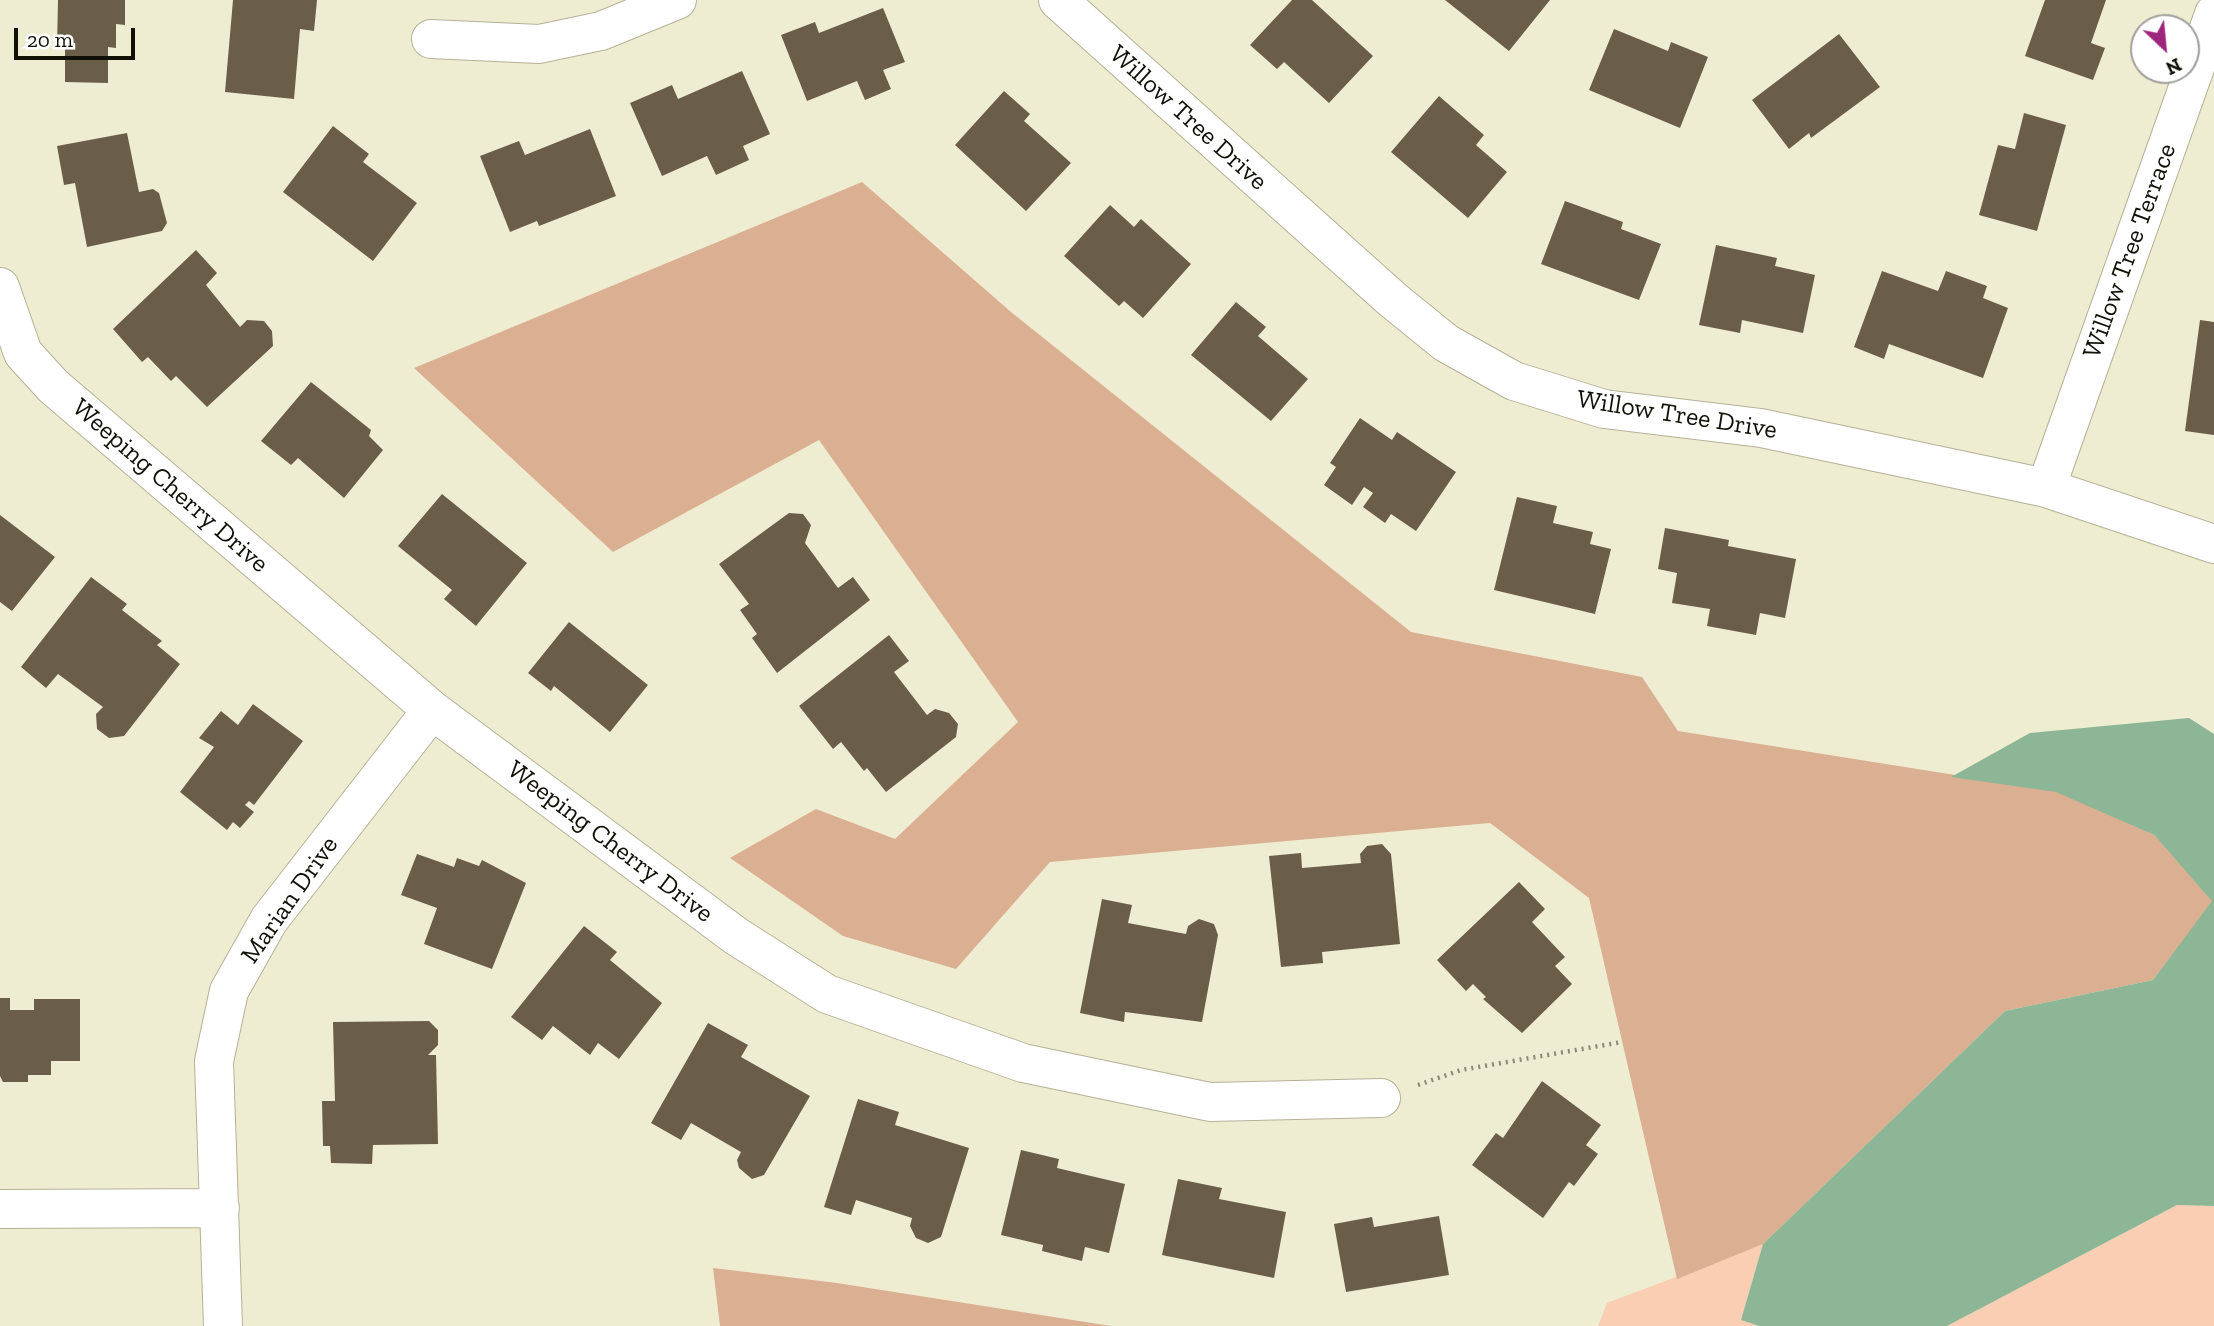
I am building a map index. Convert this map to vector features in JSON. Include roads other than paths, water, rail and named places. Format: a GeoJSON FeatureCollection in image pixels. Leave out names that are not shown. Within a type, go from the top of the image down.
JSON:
{"type":"FeatureCollection","features":[{"type":"Feature","properties":{"kind":"street"},"geometry":{"type":"LineString","coordinates":[[431,39],[538,44],[601,31],[677,0]]}},
{"type":"Feature","properties":{"kind":"street","name":"Willow Tree Drive"},"geometry":{"type":"LineString","coordinates":[[1058,0],[1393,300],[1446,343],[1514,381],[1604,409],[1761,428],[2046,488],[2214,544]]}},
{"type":"Feature","properties":{"kind":"street","name":"Willow Tree Terrace"},"geometry":{"type":"LineString","coordinates":[[2046,488],[2214,14]]}},
{"type":"Feature","properties":{"kind":"street","name":"Weeping Cherry Drive"},"geometry":{"type":"LineString","coordinates":[[0,287],[23,353],[52,386],[432,710],[736,936],[827,994],[1024,1063],[1210,1102],[1381,1098]]}},
{"type":"Feature","properties":{"kind":"street","name":"Marian Drive"},"geometry":{"type":"LineString","coordinates":[[223,1326],[214,1061],[229,991],[269,920],[432,710]]}},
{"type":"Feature","properties":{"kind":"street"},"geometry":{"type":"LineString","coordinates":[[0,1209],[220,1208]]}}]}
